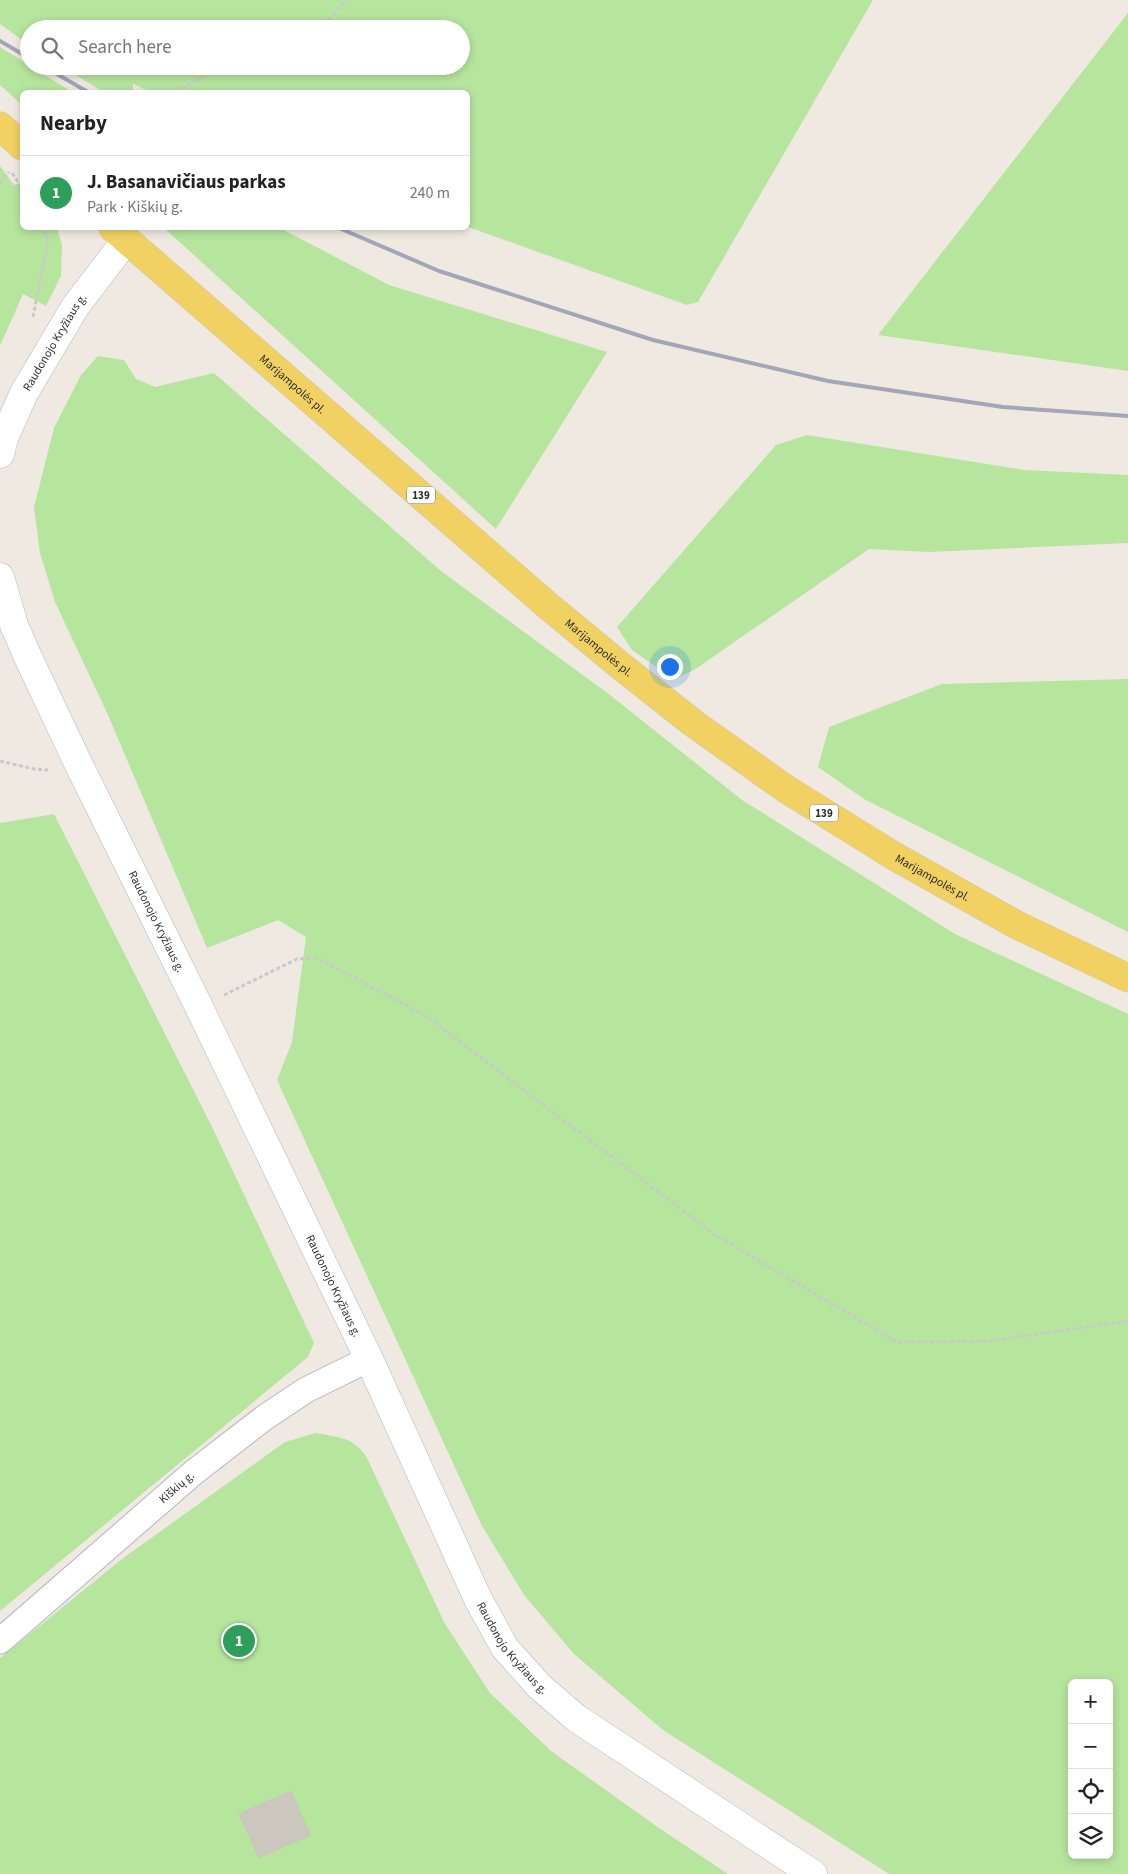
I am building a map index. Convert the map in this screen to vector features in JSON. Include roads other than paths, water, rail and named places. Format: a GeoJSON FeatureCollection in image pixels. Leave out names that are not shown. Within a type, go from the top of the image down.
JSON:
{"type":"FeatureCollection","features":[{"type":"Feature","properties":{"kind":"main road"},"geometry":{"type":"LineString","coordinates":[[0,126],[20,144]]}},
{"type":"Feature","properties":{"kind":"main road","name":"Raudonojo Kryžiaus g."},"geometry":{"type":"LineString","coordinates":[[0,454],[4,438],[24,393],[120,234]]}},
{"type":"Feature","properties":{"kind":"main road","name":"Marijampolės pl."},"geometry":{"type":"LineString","coordinates":[[120,234],[622,668],[786,790],[894,856],[1017,925],[1128,978]]}},
{"type":"Feature","properties":{"kind":"main road","name":"Raudonojo Kryžiaus g."},"geometry":{"type":"LineString","coordinates":[[0,577],[14,625],[77,761],[199,1007],[369,1359],[478,1599],[505,1648],[538,1686],[576,1718],[813,1874]]}},
{"type":"Feature","properties":{"kind":"street","name":"Kiškių g."},"geometry":{"type":"LineString","coordinates":[[0,1641],[193,1473],[264,1418],[306,1390],[369,1359]]}},
{"type":"Feature","properties":{"kind":"railway"},"geometry":{"type":"LineString","coordinates":[[0,41],[20,53]]}},
{"type":"Feature","properties":{"kind":"railway"},"geometry":{"type":"LineString","coordinates":[[59,75],[85,90]]}},
{"type":"Feature","properties":{"kind":"railway"},"geometry":{"type":"LineString","coordinates":[[344,230],[439,271],[653,340],[828,381],[1003,407],[1128,416]]}},
{"type":"Feature","properties":{"kind":"place","name":"J. Basanavičiaus parkas"},"geometry":{"type":"Point","coordinates":[239,1641]}}]}
